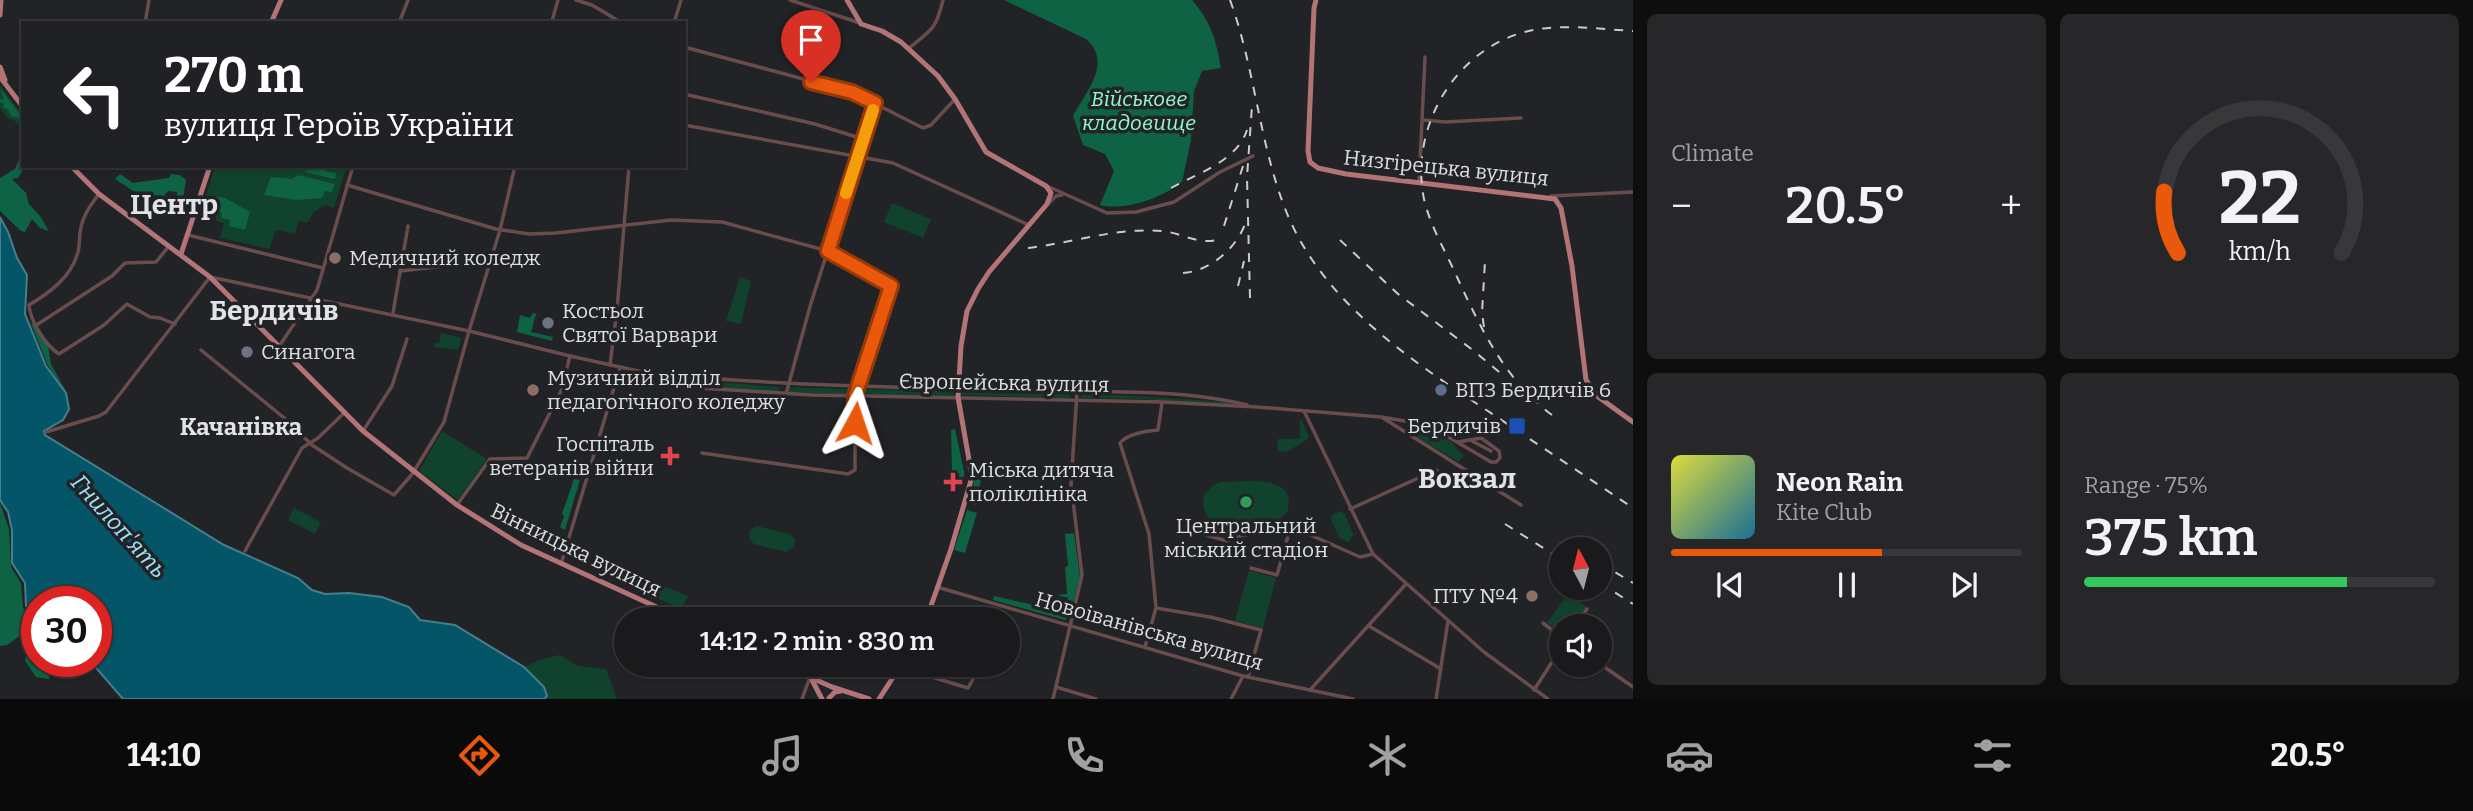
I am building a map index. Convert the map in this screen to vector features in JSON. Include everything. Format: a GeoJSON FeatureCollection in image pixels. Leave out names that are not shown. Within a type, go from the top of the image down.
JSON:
{"type":"FeatureCollection","features":[{"type":"Feature","properties":{"kind":"main road"},"geometry":{"type":"LineString","coordinates":[[0,15],[1,0]]}},
{"type":"Feature","properties":{"kind":"main road"},"geometry":{"type":"LineString","coordinates":[[272,21],[281,0]]}},
{"type":"Feature","properties":{"kind":"main road"},"geometry":{"type":"LineString","coordinates":[[847,0],[862,24],[882,31],[909,48],[938,76],[986,152],[1046,186],[1051,194],[1047,204],[989,272],[972,300],[963,328],[958,397],[972,477],[931,607]]}},
{"type":"Feature","properties":{"kind":"main road"},"geometry":{"type":"LineString","coordinates":[[1314,8],[1316,0]]}},
{"type":"Feature","properties":{"kind":"main road","name":"Низгірецька вулиця"},"geometry":{"type":"LineString","coordinates":[[1314,8],[1308,151],[1310,162],[1318,168],[1346,174],[1548,197]]}},
{"type":"Feature","properties":{"kind":"main road"},"geometry":{"type":"LineString","coordinates":[[0,67],[6,83]]}},
{"type":"Feature","properties":{"kind":"main road"},"geometry":{"type":"LineString","coordinates":[[0,77],[21,104]]}},
{"type":"Feature","properties":{"kind":"main road","name":"Вінницька вулиця"},"geometry":{"type":"LineString","coordinates":[[73,168],[99,194],[210,277],[363,431],[413,473],[513,540],[656,607]]}},
{"type":"Feature","properties":{"kind":"main road"},"geometry":{"type":"LineString","coordinates":[[181,254],[209,168]]}},
{"type":"Feature","properties":{"kind":"main road"},"geometry":{"type":"LineString","coordinates":[[1548,197],[1557,200],[1561,208],[1572,266],[1586,380],[1597,396],[1633,422]]}},
{"type":"Feature","properties":{"kind":"main road"},"geometry":{"type":"LineString","coordinates":[[808,677],[822,698]]}},
{"type":"Feature","properties":{"kind":"main road"},"geometry":{"type":"LineString","coordinates":[[809,677],[869,699]]}},
{"type":"Feature","properties":{"kind":"main road"},"geometry":{"type":"LineString","coordinates":[[879,699],[893,677]]}},
{"type":"Feature","properties":{"kind":"main road"},"geometry":{"type":"LineString","coordinates":[[822,698],[821,687],[830,686]]}},
{"type":"Feature","properties":{"kind":"main road"},"geometry":{"type":"LineString","coordinates":[[829,698],[830,686]]}},
{"type":"Feature","properties":{"kind":"main road"},"geometry":{"type":"LineString","coordinates":[[829,698],[835,692],[843,691]]}},
{"type":"Feature","properties":{"kind":"street"},"geometry":{"type":"LineString","coordinates":[[145,21],[149,0]]}},
{"type":"Feature","properties":{"kind":"street"},"geometry":{"type":"LineString","coordinates":[[401,21],[408,0]]}},
{"type":"Feature","properties":{"kind":"street"},"geometry":{"type":"LineString","coordinates":[[552,21],[558,0]]}},
{"type":"Feature","properties":{"kind":"street"},"geometry":{"type":"LineString","coordinates":[[576,0],[592,5],[619,21]]}},
{"type":"Feature","properties":{"kind":"street"},"geometry":{"type":"LineString","coordinates":[[675,21],[681,0]]}},
{"type":"Feature","properties":{"kind":"street"},"geometry":{"type":"LineString","coordinates":[[790,0],[862,24]]}},
{"type":"Feature","properties":{"kind":"street"},"geometry":{"type":"LineString","coordinates":[[909,48],[933,29],[939,19],[943,0]]}},
{"type":"Feature","properties":{"kind":"street"},"geometry":{"type":"LineString","coordinates":[[1310,0],[1314,8]]}},
{"type":"Feature","properties":{"kind":"street"},"geometry":{"type":"LineString","coordinates":[[686,48],[852,92],[923,128],[931,125],[955,99]]}},
{"type":"Feature","properties":{"kind":"street"},"geometry":{"type":"LineString","coordinates":[[1419,183],[1425,57]]}},
{"type":"Feature","properties":{"kind":"street"},"geometry":{"type":"LineString","coordinates":[[686,94],[815,124],[863,139]]}},
{"type":"Feature","properties":{"kind":"street"},"geometry":{"type":"LineString","coordinates":[[786,394],[875,103]]}},
{"type":"Feature","properties":{"kind":"street"},"geometry":{"type":"LineString","coordinates":[[1423,120],[1446,122],[1521,118]]}},
{"type":"Feature","properties":{"kind":"street"},"geometry":{"type":"LineString","coordinates":[[686,125],[893,163],[1030,225]]}},
{"type":"Feature","properties":{"kind":"street"},"geometry":{"type":"LineString","coordinates":[[1046,186],[1107,213],[1136,212],[1174,202],[1220,172],[1253,156]]}},
{"type":"Feature","properties":{"kind":"street"},"geometry":{"type":"LineString","coordinates":[[280,345],[313,298],[352,168]]}},
{"type":"Feature","properties":{"kind":"street"},"geometry":{"type":"LineString","coordinates":[[201,350],[283,417],[310,443],[394,495],[413,473],[444,422],[500,230],[515,168]]}},
{"type":"Feature","properties":{"kind":"street"},"geometry":{"type":"LineString","coordinates":[[610,365],[629,168]]}},
{"type":"Feature","properties":{"kind":"street"},"geometry":{"type":"LineString","coordinates":[[347,185],[500,230],[528,233],[556,233],[625,223],[671,220],[722,222],[828,251],[891,286],[855,396],[855,470],[848,474],[702,453]]}},
{"type":"Feature","properties":{"kind":"street","name":"Низгірецька вулиця"},"geometry":{"type":"LineString","coordinates":[[1548,197],[1633,192]]}},
{"type":"Feature","properties":{"kind":"street"},"geometry":{"type":"LineString","coordinates":[[99,194],[86,212],[73,267],[58,284],[29,305],[42,336],[59,354],[104,325],[127,304],[150,317],[175,324]]}},
{"type":"Feature","properties":{"kind":"street"},"geometry":{"type":"LineString","coordinates":[[1047,204],[1056,195],[1066,195]]}},
{"type":"Feature","properties":{"kind":"street"},"geometry":{"type":"LineString","coordinates":[[1561,208],[1562,198],[1566,195]]}},
{"type":"Feature","properties":{"kind":"street"},"geometry":{"type":"LineString","coordinates":[[393,314],[408,226]]}},
{"type":"Feature","properties":{"kind":"street"},"geometry":{"type":"LineString","coordinates":[[188,235],[323,268]]}},
{"type":"Feature","properties":{"kind":"street"},"geometry":{"type":"LineString","coordinates":[[37,325],[112,276],[125,263],[156,262],[169,246]]}},
{"type":"Feature","properties":{"kind":"street"},"geometry":{"type":"LineString","coordinates":[[400,271],[491,261]]}},
{"type":"Feature","properties":{"kind":"street"},"geometry":{"type":"LineString","coordinates":[[46,432],[106,412],[210,277]]}},
{"type":"Feature","properties":{"kind":"street","name":"Європейська вулиця"},"geometry":{"type":"LineString","coordinates":[[210,277],[469,331],[670,377],[700,388],[786,394],[1162,402],[1381,417],[1423,423],[1486,459]]}},
{"type":"Feature","properties":{"kind":"street"},"geometry":{"type":"LineString","coordinates":[[363,431],[392,386],[407,339]]}},
{"type":"Feature","properties":{"kind":"street"},"geometry":{"type":"LineString","coordinates":[[457,505],[490,459],[527,458],[561,391],[570,356]]}},
{"type":"Feature","properties":{"kind":"street"},"geometry":{"type":"LineString","coordinates":[[561,564],[620,367]]}},
{"type":"Feature","properties":{"kind":"street","name":"Європейська вулиця"},"geometry":{"type":"LineString","coordinates":[[670,377],[859,387],[958,388],[1207,398],[1257,407]]}},
{"type":"Feature","properties":{"kind":"street"},"geometry":{"type":"LineString","coordinates":[[1053,699],[1082,575],[1071,480],[1077,392]]}},
{"type":"Feature","properties":{"kind":"street"},"geometry":{"type":"LineString","coordinates":[[1145,648],[1156,608],[1147,525],[1120,443],[1123,439],[1147,430],[1158,430],[1162,402]]}},
{"type":"Feature","properties":{"kind":"street"},"geometry":{"type":"LineString","coordinates":[[1304,411],[1373,554],[1448,621],[1548,699]]}},
{"type":"Feature","properties":{"kind":"street"},"geometry":{"type":"LineString","coordinates":[[245,551],[302,448],[345,412]]}},
{"type":"Feature","properties":{"kind":"street"},"geometry":{"type":"LineString","coordinates":[[1381,417],[1521,505]]}},
{"type":"Feature","properties":{"kind":"street"},"geometry":{"type":"LineString","coordinates":[[1458,442],[1480,437],[1499,450],[1500,458],[1493,462],[1486,459],[1494,447]]}},
{"type":"Feature","properties":{"kind":"street"},"geometry":{"type":"LineString","coordinates":[[1467,440],[1491,451]]}},
{"type":"Feature","properties":{"kind":"street"},"geometry":{"type":"LineString","coordinates":[[1350,509],[1436,470],[1453,482]]}},
{"type":"Feature","properties":{"kind":"street"},"geometry":{"type":"LineString","coordinates":[[1251,568],[1277,575],[1290,529]]}},
{"type":"Feature","properties":{"kind":"street"},"geometry":{"type":"LineString","coordinates":[[1206,535],[1227,541],[1238,536],[1297,529],[1360,556],[1373,554]]}},
{"type":"Feature","properties":{"kind":"street"},"geometry":{"type":"LineString","coordinates":[[1310,690],[1406,584]]}},
{"type":"Feature","properties":{"kind":"street","name":"Новоіванівська вулиця"},"geometry":{"type":"LineString","coordinates":[[937,587],[1245,676],[1353,699]]}},
{"type":"Feature","properties":{"kind":"street"},"geometry":{"type":"LineString","coordinates":[[1156,608],[1210,617],[1261,630],[1245,676],[1231,699]]}},
{"type":"Feature","properties":{"kind":"street"},"geometry":{"type":"LineString","coordinates":[[1583,614],[1587,609]]}},
{"type":"Feature","properties":{"kind":"street"},"geometry":{"type":"LineString","coordinates":[[1436,699],[1448,621]]}},
{"type":"Feature","properties":{"kind":"street"},"geometry":{"type":"LineString","coordinates":[[1543,623],[1549,628]]}},
{"type":"Feature","properties":{"kind":"street"},"geometry":{"type":"LineString","coordinates":[[1369,625],[1441,669]]}},
{"type":"Feature","properties":{"kind":"street"},"geometry":{"type":"LineString","coordinates":[[1534,690],[1549,667]]}},
{"type":"Feature","properties":{"kind":"street"},"geometry":{"type":"LineString","coordinates":[[1612,672],[1633,687]]}},
{"type":"Feature","properties":{"kind":"street"},"geometry":{"type":"LineString","coordinates":[[802,699],[807,677]]}},
{"type":"Feature","properties":{"kind":"street"},"geometry":{"type":"LineString","coordinates":[[934,677],[968,688],[974,677]]}},
{"type":"Feature","properties":{"kind":"street"},"geometry":{"type":"LineString","coordinates":[[1056,687],[1096,699]]}},
{"type":"Feature","properties":{"kind":"street"},"geometry":{"type":"LineString","coordinates":[[1536,699],[1540,694]]}},
{"type":"Feature","properties":{"kind":"green space","name":"Військове кладовище"},"geometry":{"type":"Polygon","coordinates":[[[1004,0],[1192,0],[1212,31],[1221,68],[1202,71],[1194,91],[1191,140],[1182,182],[1143,202],[1121,206],[1100,205],[1114,171],[1105,154],[1083,145],[1073,116],[1094,77],[1097,57],[1094,48],[1086,39],[1004,0]]]}},
{"type":"Feature","properties":{"kind":"green space"},"geometry":{"type":"Polygon","coordinates":[[[0,85],[21,113],[21,127],[14,120],[8,119],[0,108],[0,85]]]}},
{"type":"Feature","properties":{"kind":"green space"},"geometry":{"type":"Polygon","coordinates":[[[0,88],[21,115],[21,121],[11,116],[8,109],[3,108],[4,104],[0,99],[4,99],[0,88]]]}},
{"type":"Feature","properties":{"kind":"green space"},"geometry":{"type":"Polygon","coordinates":[[[20,157],[21,168],[24,168],[18,178],[12,179],[26,193],[29,204],[49,231],[40,228],[32,219],[25,232],[21,231],[0,211],[0,178],[15,169],[20,157]]]}},
{"type":"Feature","properties":{"kind":"green space"},"geometry":{"type":"Polygon","coordinates":[[[214,168],[346,168],[334,208],[326,205],[314,212],[307,223],[299,221],[295,234],[276,230],[269,249],[220,238],[224,223],[216,221],[216,215],[201,212],[214,168]]]}},
{"type":"Feature","properties":{"kind":"green space"},"geometry":{"type":"Polygon","coordinates":[[[310,168],[324,168],[325,171],[336,173],[335,179],[304,172],[310,168]]]}},
{"type":"Feature","properties":{"kind":"green space"},"geometry":{"type":"Polygon","coordinates":[[[120,174],[133,183],[169,178],[171,174],[180,175],[186,180],[183,199],[177,197],[177,192],[168,191],[164,196],[155,195],[147,200],[115,179],[120,174]]]}},
{"type":"Feature","properties":{"kind":"green space"},"geometry":{"type":"Polygon","coordinates":[[[298,175],[335,184],[332,192],[325,191],[322,198],[296,200],[264,195],[271,177],[292,179],[298,175]]]}},
{"type":"Feature","properties":{"kind":"green space"},"geometry":{"type":"Polygon","coordinates":[[[210,195],[225,198],[250,212],[245,230],[229,226],[230,220],[221,218],[222,213],[205,209],[210,195]]]}},
{"type":"Feature","properties":{"kind":"green space"},"geometry":{"type":"Polygon","coordinates":[[[892,203],[931,219],[923,238],[884,222],[892,203]]]}},
{"type":"Feature","properties":{"kind":"green space"},"geometry":{"type":"Polygon","coordinates":[[[740,277],[751,281],[741,324],[726,321],[740,277]]]}},
{"type":"Feature","properties":{"kind":"green space"},"geometry":{"type":"Polygon","coordinates":[[[533,313],[536,314],[531,332],[553,337],[552,341],[517,332],[520,315],[530,318],[533,313]]]}},
{"type":"Feature","properties":{"kind":"green space"},"geometry":{"type":"Polygon","coordinates":[[[33,323],[48,345],[51,364],[68,395],[48,366],[31,324],[33,323]]]}},
{"type":"Feature","properties":{"kind":"green space"},"geometry":{"type":"Polygon","coordinates":[[[441,333],[461,338],[458,350],[434,347],[435,343],[439,343],[441,333]]]}},
{"type":"Feature","properties":{"kind":"green space"},"geometry":{"type":"Polygon","coordinates":[[[703,381],[779,387],[779,392],[703,387],[703,381]]]}},
{"type":"Feature","properties":{"kind":"green space"},"geometry":{"type":"Polygon","coordinates":[[[789,387],[852,389],[852,395],[789,392],[789,387]]]}},
{"type":"Feature","properties":{"kind":"green space"},"geometry":{"type":"Polygon","coordinates":[[[861,389],[953,391],[954,396],[861,395],[861,389]]]}},
{"type":"Feature","properties":{"kind":"green space"},"geometry":{"type":"Polygon","coordinates":[[[962,391],[1070,393],[1070,398],[962,395],[962,391]]]}},
{"type":"Feature","properties":{"kind":"green space"},"geometry":{"type":"Polygon","coordinates":[[[1081,393],[1230,402],[1230,406],[1144,399],[1081,398],[1081,393]]]}},
{"type":"Feature","properties":{"kind":"green space"},"geometry":{"type":"Polygon","coordinates":[[[1302,420],[1309,438],[1287,452],[1277,451],[1278,439],[1300,439],[1302,420]]]}},
{"type":"Feature","properties":{"kind":"green space"},"geometry":{"type":"Polygon","coordinates":[[[1425,426],[1454,444],[1464,455],[1459,462],[1417,437],[1425,426]]]}},
{"type":"Feature","properties":{"kind":"green space"},"geometry":{"type":"Polygon","coordinates":[[[955,429],[964,471],[964,486],[960,487],[959,473],[952,473],[951,430],[955,429]]]}},
{"type":"Feature","properties":{"kind":"green space"},"geometry":{"type":"Polygon","coordinates":[[[442,431],[487,459],[458,500],[419,471],[442,431]]]}},
{"type":"Feature","properties":{"kind":"green space"},"geometry":{"type":"Polygon","coordinates":[[[974,468],[983,469],[976,505],[970,504],[974,468]]]}},
{"type":"Feature","properties":{"kind":"green space"},"geometry":{"type":"Polygon","coordinates":[[[574,479],[580,480],[565,530],[560,527],[564,516],[562,514],[574,479]]]}},
{"type":"Feature","properties":{"kind":"green space","name":"Центральний міський стадіон"},"geometry":{"type":"Polygon","coordinates":[[[1255,481],[1278,485],[1289,500],[1287,513],[1273,525],[1214,522],[1207,516],[1203,500],[1213,485],[1220,482],[1255,481]]]}},
{"type":"Feature","properties":{"kind":"green space"},"geometry":{"type":"Polygon","coordinates":[[[0,503],[9,529],[11,567],[21,586],[21,635],[7,645],[0,646],[0,503]]]}},
{"type":"Feature","properties":{"kind":"green space"},"geometry":{"type":"Polygon","coordinates":[[[294,508],[321,522],[315,534],[288,520],[294,508]]]}},
{"type":"Feature","properties":{"kind":"green space"},"geometry":{"type":"Polygon","coordinates":[[[967,510],[977,513],[965,553],[954,550],[967,510]]]}},
{"type":"Feature","properties":{"kind":"green space"},"geometry":{"type":"Polygon","coordinates":[[[1339,511],[1345,514],[1353,534],[1349,542],[1340,539],[1331,520],[1332,515],[1339,511]]]}},
{"type":"Feature","properties":{"kind":"green space"},"geometry":{"type":"Polygon","coordinates":[[[757,526],[790,534],[795,539],[794,547],[786,552],[754,544],[749,534],[751,529],[757,526]]]}},
{"type":"Feature","properties":{"kind":"green space"},"geometry":{"type":"Polygon","coordinates":[[[1074,533],[1080,576],[1070,617],[1065,620],[993,600],[994,596],[1065,612],[1068,598],[1057,595],[1067,594],[1065,534],[1074,533]]]}},
{"type":"Feature","properties":{"kind":"green space"},"geometry":{"type":"Polygon","coordinates":[[[1249,570],[1276,578],[1263,628],[1235,621],[1249,570]]]}},
{"type":"Feature","properties":{"kind":"green space"},"geometry":{"type":"Polygon","coordinates":[[[657,583],[688,596],[682,607],[677,607],[652,596],[657,583]]]}},
{"type":"Feature","properties":{"kind":"green space"},"geometry":{"type":"Polygon","coordinates":[[[1564,600],[1577,600],[1587,607],[1581,614],[1554,614],[1564,600]]]}},
{"type":"Feature","properties":{"kind":"green space"},"geometry":{"type":"Polygon","coordinates":[[[560,655],[578,666],[606,669],[617,699],[544,699],[547,696],[524,667],[541,659],[560,655]]]}},
{"type":"Feature","properties":{"kind":"water","name":"Гнилоп'ять"},"geometry":{"type":"Polygon","coordinates":[[[0,217],[27,275],[25,314],[46,366],[66,393],[69,409],[63,420],[44,431],[45,435],[224,545],[298,578],[312,590],[325,594],[349,593],[382,597],[409,607],[420,620],[455,625],[524,667],[544,687],[547,696],[544,699],[123,699],[104,677],[112,677],[112,586],[25,586],[12,563],[12,530],[8,512],[0,500],[0,217]]]}},
{"type":"Feature","properties":{"kind":"railway"},"geometry":{"type":"LineString","coordinates":[[1230,0],[1246,52],[1277,185],[1303,245],[1324,276],[1349,304],[1406,355],[1633,508]]}},
{"type":"Feature","properties":{"kind":"railway"},"geometry":{"type":"LineString","coordinates":[[1552,415],[1535,401],[1508,370],[1475,316],[1430,219],[1424,199],[1421,171],[1424,144],[1432,117],[1444,93],[1461,71],[1482,52],[1506,39],[1533,30],[1557,27],[1633,31]]}},
{"type":"Feature","properties":{"kind":"railway"},"geometry":{"type":"LineString","coordinates":[[1250,298],[1247,177],[1252,106]]}},
{"type":"Feature","properties":{"kind":"railway"},"geometry":{"type":"LineString","coordinates":[[1171,188],[1226,158],[1242,141],[1247,130]]}},
{"type":"Feature","properties":{"kind":"railway"},"geometry":{"type":"LineString","coordinates":[[1224,226],[1243,166]]}},
{"type":"Feature","properties":{"kind":"railway"},"geometry":{"type":"LineString","coordinates":[[1183,273],[1204,268],[1222,256],[1237,240],[1246,221]]}},
{"type":"Feature","properties":{"kind":"railway"},"geometry":{"type":"LineString","coordinates":[[1028,248],[1145,230],[1170,232],[1205,241],[1220,239]]}},
{"type":"Feature","properties":{"kind":"railway"},"geometry":{"type":"LineString","coordinates":[[1340,240],[1398,294],[1504,376]]}},
{"type":"Feature","properties":{"kind":"railway"},"geometry":{"type":"LineString","coordinates":[[1238,286],[1244,261]]}},
{"type":"Feature","properties":{"kind":"railway"},"geometry":{"type":"LineString","coordinates":[[1484,327],[1482,313],[1485,261]]}},
{"type":"Feature","properties":{"kind":"railway"},"geometry":{"type":"LineString","coordinates":[[1505,524],[1549,552]]}},
{"type":"Feature","properties":{"kind":"railway"},"geometry":{"type":"LineString","coordinates":[[1612,570],[1633,583]]}},
{"type":"Feature","properties":{"kind":"railway"},"geometry":{"type":"LineString","coordinates":[[1612,591],[1633,604]]}},
{"type":"Feature","properties":{"kind":"slow traffic"},"geometry":{"type":"LineString","coordinates":[[846,193],[873,110]]}},
{"type":"Feature","properties":{"kind":"place","name":"Медичний коледж"},"geometry":{"type":"Point","coordinates":[335,258]}},
{"type":"Feature","properties":{"kind":"place","name":"Костьол Святої Варвари"},"geometry":{"type":"Point","coordinates":[548,323]}},
{"type":"Feature","properties":{"kind":"place","name":"Синагога"},"geometry":{"type":"Point","coordinates":[247,352]}},
{"type":"Feature","properties":{"kind":"place","name":"Музичний відділ педагогічного коледжу"},"geometry":{"type":"Point","coordinates":[533,390]}},
{"type":"Feature","properties":{"kind":"place","name":"ВПЗ Бердичів 6"},"geometry":{"type":"Point","coordinates":[1441,390]}},
{"type":"Feature","properties":{"kind":"place","name":"Бердичів"},"geometry":{"type":"Point","coordinates":[1517,426]}},
{"type":"Feature","properties":{"kind":"place","name":"Госпіталь ветеранів війни"},"geometry":{"type":"Point","coordinates":[670,456]}},
{"type":"Feature","properties":{"kind":"place","name":"Міська дитяча поліклініка"},"geometry":{"type":"Point","coordinates":[953,482]}},
{"type":"Feature","properties":{"kind":"place","name":"Центральний міський стадіон"},"geometry":{"type":"Point","coordinates":[1246,502]}},
{"type":"Feature","properties":{"kind":"place","name":"ПТУ №4"},"geometry":{"type":"Point","coordinates":[1532,596]}},
{"type":"Feature","properties":{"kind":"district","name":"Центр"},"geometry":{"type":"Point","coordinates":[174,204]}},
{"type":"Feature","properties":{"kind":"district","name":"Бердичів"},"geometry":{"type":"Point","coordinates":[274,310]}},
{"type":"Feature","properties":{"kind":"district","name":"Качанівка"},"geometry":{"type":"Point","coordinates":[241,427]}},
{"type":"Feature","properties":{"kind":"district","name":"Вокзал"},"geometry":{"type":"Point","coordinates":[1467,478]}},
{"type":"Feature","properties":{"kind":"route"},"geometry":{"type":"LineString","coordinates":[[811,82],[852,92],[875,103],[828,251],[891,286],[855,396],[855,423]]}}]}
